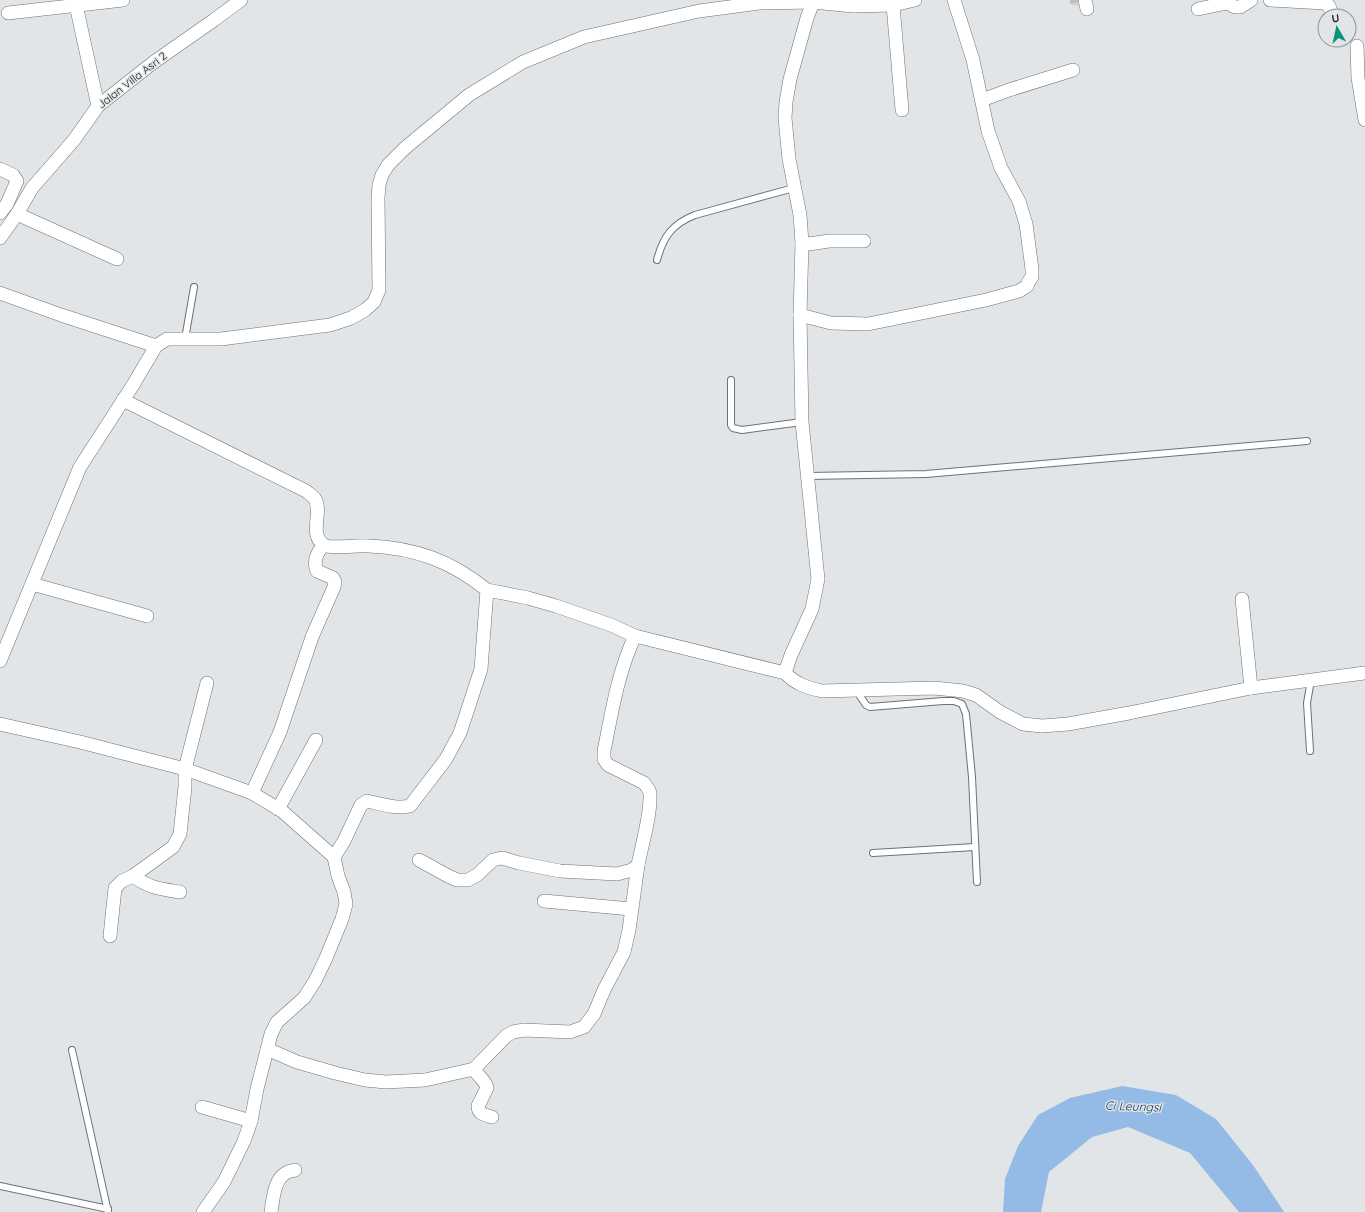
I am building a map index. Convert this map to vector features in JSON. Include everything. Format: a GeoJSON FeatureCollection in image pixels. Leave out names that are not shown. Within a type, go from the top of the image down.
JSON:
{"type":"FeatureCollection","features":[{"type":"Feature","properties":{"kind":"street"},"geometry":{"type":"LineString","coordinates":[[8,13],[123,0]]}},
{"type":"Feature","properties":{"kind":"street","name":"Jalan Villa Asri 2"},"geometry":{"type":"LineString","coordinates":[[0,238],[17,214],[32,188],[74,140],[98,106],[154,62],[241,0]]}},
{"type":"Feature","properties":{"kind":"street"},"geometry":{"type":"LineString","coordinates":[[0,661],[80,467],[156,346],[167,340],[221,339],[330,326],[351,318],[374,302],[379,290],[378,198],[379,185],[382,175],[388,165],[405,148],[469,94],[523,62],[584,37],[699,11],[759,3],[813,1],[853,6],[893,5],[915,0]]}},
{"type":"Feature","properties":{"kind":"street"},"geometry":{"type":"LineString","coordinates":[[800,315],[831,323],[868,324],[986,300],[1019,291],[1027,286],[1032,277],[1026,224],[1019,201],[1002,168],[988,131],[973,60],[954,0]]}},
{"type":"Feature","properties":{"kind":"street"},"geometry":{"type":"LineString","coordinates":[[1198,9],[1227,3],[1235,7],[1240,7],[1251,0]]}},
{"type":"Feature","properties":{"kind":"street"},"geometry":{"type":"LineString","coordinates":[[1270,0],[1324,3],[1330,8]]}},
{"type":"Feature","properties":{"kind":"street"},"geometry":{"type":"LineString","coordinates":[[785,674],[791,655],[812,609],[818,579],[802,422],[800,315],[802,243],[800,215],[786,138],[785,118],[790,80],[813,1]]}},
{"type":"Feature","properties":{"kind":"street"},"geometry":{"type":"LineString","coordinates":[[76,5],[98,106]]}},
{"type":"Feature","properties":{"kind":"street"},"geometry":{"type":"LineString","coordinates":[[893,5],[902,110]]}},
{"type":"Feature","properties":{"kind":"street"},"geometry":{"type":"LineString","coordinates":[[1357,44],[1358,78],[1365,120]]}},
{"type":"Feature","properties":{"kind":"street"},"geometry":{"type":"LineString","coordinates":[[982,100],[1073,70]]}},
{"type":"Feature","properties":{"kind":"street"},"geometry":{"type":"LineString","coordinates":[[0,169],[13,175],[17,181],[7,204],[0,213]]}},
{"type":"Feature","properties":{"kind":"street"},"geometry":{"type":"LineString","coordinates":[[17,214],[117,259]]}},
{"type":"Feature","properties":{"kind":"street"},"geometry":{"type":"LineString","coordinates":[[802,243],[809,244],[830,241],[864,241]]}},
{"type":"Feature","properties":{"kind":"street"},"geometry":{"type":"LineString","coordinates":[[0,293],[61,315],[156,346]]}},
{"type":"Feature","properties":{"kind":"street"},"geometry":{"type":"LineString","coordinates":[[123,400],[306,491],[315,499],[318,511],[316,526],[318,538],[324,545],[336,547],[371,546],[419,552],[445,562],[471,577],[487,590],[528,598],[556,606],[611,625],[635,636],[785,674],[805,687],[822,691],[944,688],[963,691],[976,695],[1000,712],[1024,724],[1042,726],[1068,724],[1129,713],[1251,688],[1365,673]]}},
{"type":"Feature","properties":{"kind":"street"},"geometry":{"type":"LineString","coordinates":[[252,792],[280,732],[312,637],[334,587],[335,582],[333,578],[317,571],[315,566],[318,552],[324,545]]}},
{"type":"Feature","properties":{"kind":"street"},"geometry":{"type":"LineString","coordinates":[[32,584],[147,616]]}},
{"type":"Feature","properties":{"kind":"street"},"geometry":{"type":"LineString","coordinates":[[334,857],[344,841],[361,804],[367,801],[392,806],[410,806],[446,759],[460,733],[480,669],[487,590]]}},
{"type":"Feature","properties":{"kind":"street"},"geometry":{"type":"LineString","coordinates":[[1242,599],[1251,688]]}},
{"type":"Feature","properties":{"kind":"street"},"geometry":{"type":"LineString","coordinates":[[267,1049],[297,1062],[365,1080],[386,1082],[425,1080],[474,1069],[506,1036],[513,1032],[524,1030],[570,1032],[584,1027],[594,1014],[604,990],[624,952],[648,814],[650,794],[644,783],[608,765],[604,759],[604,751],[615,693],[629,647],[635,636]]}},
{"type":"Feature","properties":{"kind":"street"},"geometry":{"type":"LineString","coordinates":[[110,936],[115,888],[122,880],[133,876],[173,847],[180,834],[186,787],[185,769],[207,683]]}},
{"type":"Feature","properties":{"kind":"street"},"geometry":{"type":"LineString","coordinates":[[0,724],[80,742],[185,769],[252,792],[278,809],[334,857],[346,904],[342,918],[315,981],[304,998],[277,1022],[271,1034],[257,1089],[251,1122],[238,1156],[224,1182],[203,1212]]}},
{"type":"Feature","properties":{"kind":"street"},"geometry":{"type":"LineString","coordinates":[[278,809],[316,740]]}},
{"type":"Feature","properties":{"kind":"street"},"geometry":{"type":"LineString","coordinates":[[419,860],[458,880],[468,880],[493,860],[502,858],[518,863],[560,871],[617,874],[632,870],[638,865]]}},
{"type":"Feature","properties":{"kind":"street"},"geometry":{"type":"LineString","coordinates":[[133,876],[143,884],[180,892]]}},
{"type":"Feature","properties":{"kind":"street"},"geometry":{"type":"LineString","coordinates":[[544,901],[632,909]]}},
{"type":"Feature","properties":{"kind":"street"},"geometry":{"type":"LineString","coordinates":[[474,1069],[485,1082],[487,1088],[478,1109],[482,1114],[492,1117]]}},
{"type":"Feature","properties":{"kind":"street"},"geometry":{"type":"LineString","coordinates":[[202,1107],[251,1122]]}},
{"type":"Feature","properties":{"kind":"street"},"geometry":{"type":"LineString","coordinates":[[271,1212],[275,1191],[279,1180],[286,1172],[295,1170]]}},
{"type":"Feature","properties":{"kind":"lane"},"geometry":{"type":"LineString","coordinates":[[657,260],[660,249],[671,230],[685,219],[794,188]]}},
{"type":"Feature","properties":{"kind":"lane"},"geometry":{"type":"LineString","coordinates":[[185,339],[194,287]]}},
{"type":"Feature","properties":{"kind":"lane"},"geometry":{"type":"LineString","coordinates":[[730,380],[731,425],[733,428],[742,430],[802,422]]}},
{"type":"Feature","properties":{"kind":"lane"},"geometry":{"type":"LineString","coordinates":[[807,476],[926,474],[1308,441]]}},
{"type":"Feature","properties":{"kind":"lane"},"geometry":{"type":"LineString","coordinates":[[1310,680],[1307,703],[1310,751]]}},
{"type":"Feature","properties":{"kind":"lane"},"geometry":{"type":"LineString","coordinates":[[855,689],[866,705],[870,707],[943,701],[954,701],[962,704],[966,722],[972,777],[977,882]]}},
{"type":"Feature","properties":{"kind":"lane"},"geometry":{"type":"LineString","coordinates":[[873,853],[976,847]]}},
{"type":"Feature","properties":{"kind":"lane"},"geometry":{"type":"LineString","coordinates":[[0,1186],[108,1211],[72,1050]]}},
{"type":"Feature","properties":{"kind":"water","name":"Ci Leungsi"},"geometry":{"type":"Polygon","coordinates":[[[1122,1086],[1176,1095],[1216,1119],[1253,1165],[1284,1212],[1239,1212],[1190,1153],[1128,1127],[1092,1137],[1049,1172],[1041,1212],[1003,1212],[1005,1179],[1018,1146],[1038,1115],[1070,1098],[1122,1086]]]}},
{"type":"Feature","properties":{"kind":"building"},"geometry":{"type":"Polygon","coordinates":[[[1070,0],[1080,0],[1081,2],[1070,4],[1070,0]]]}}]}
